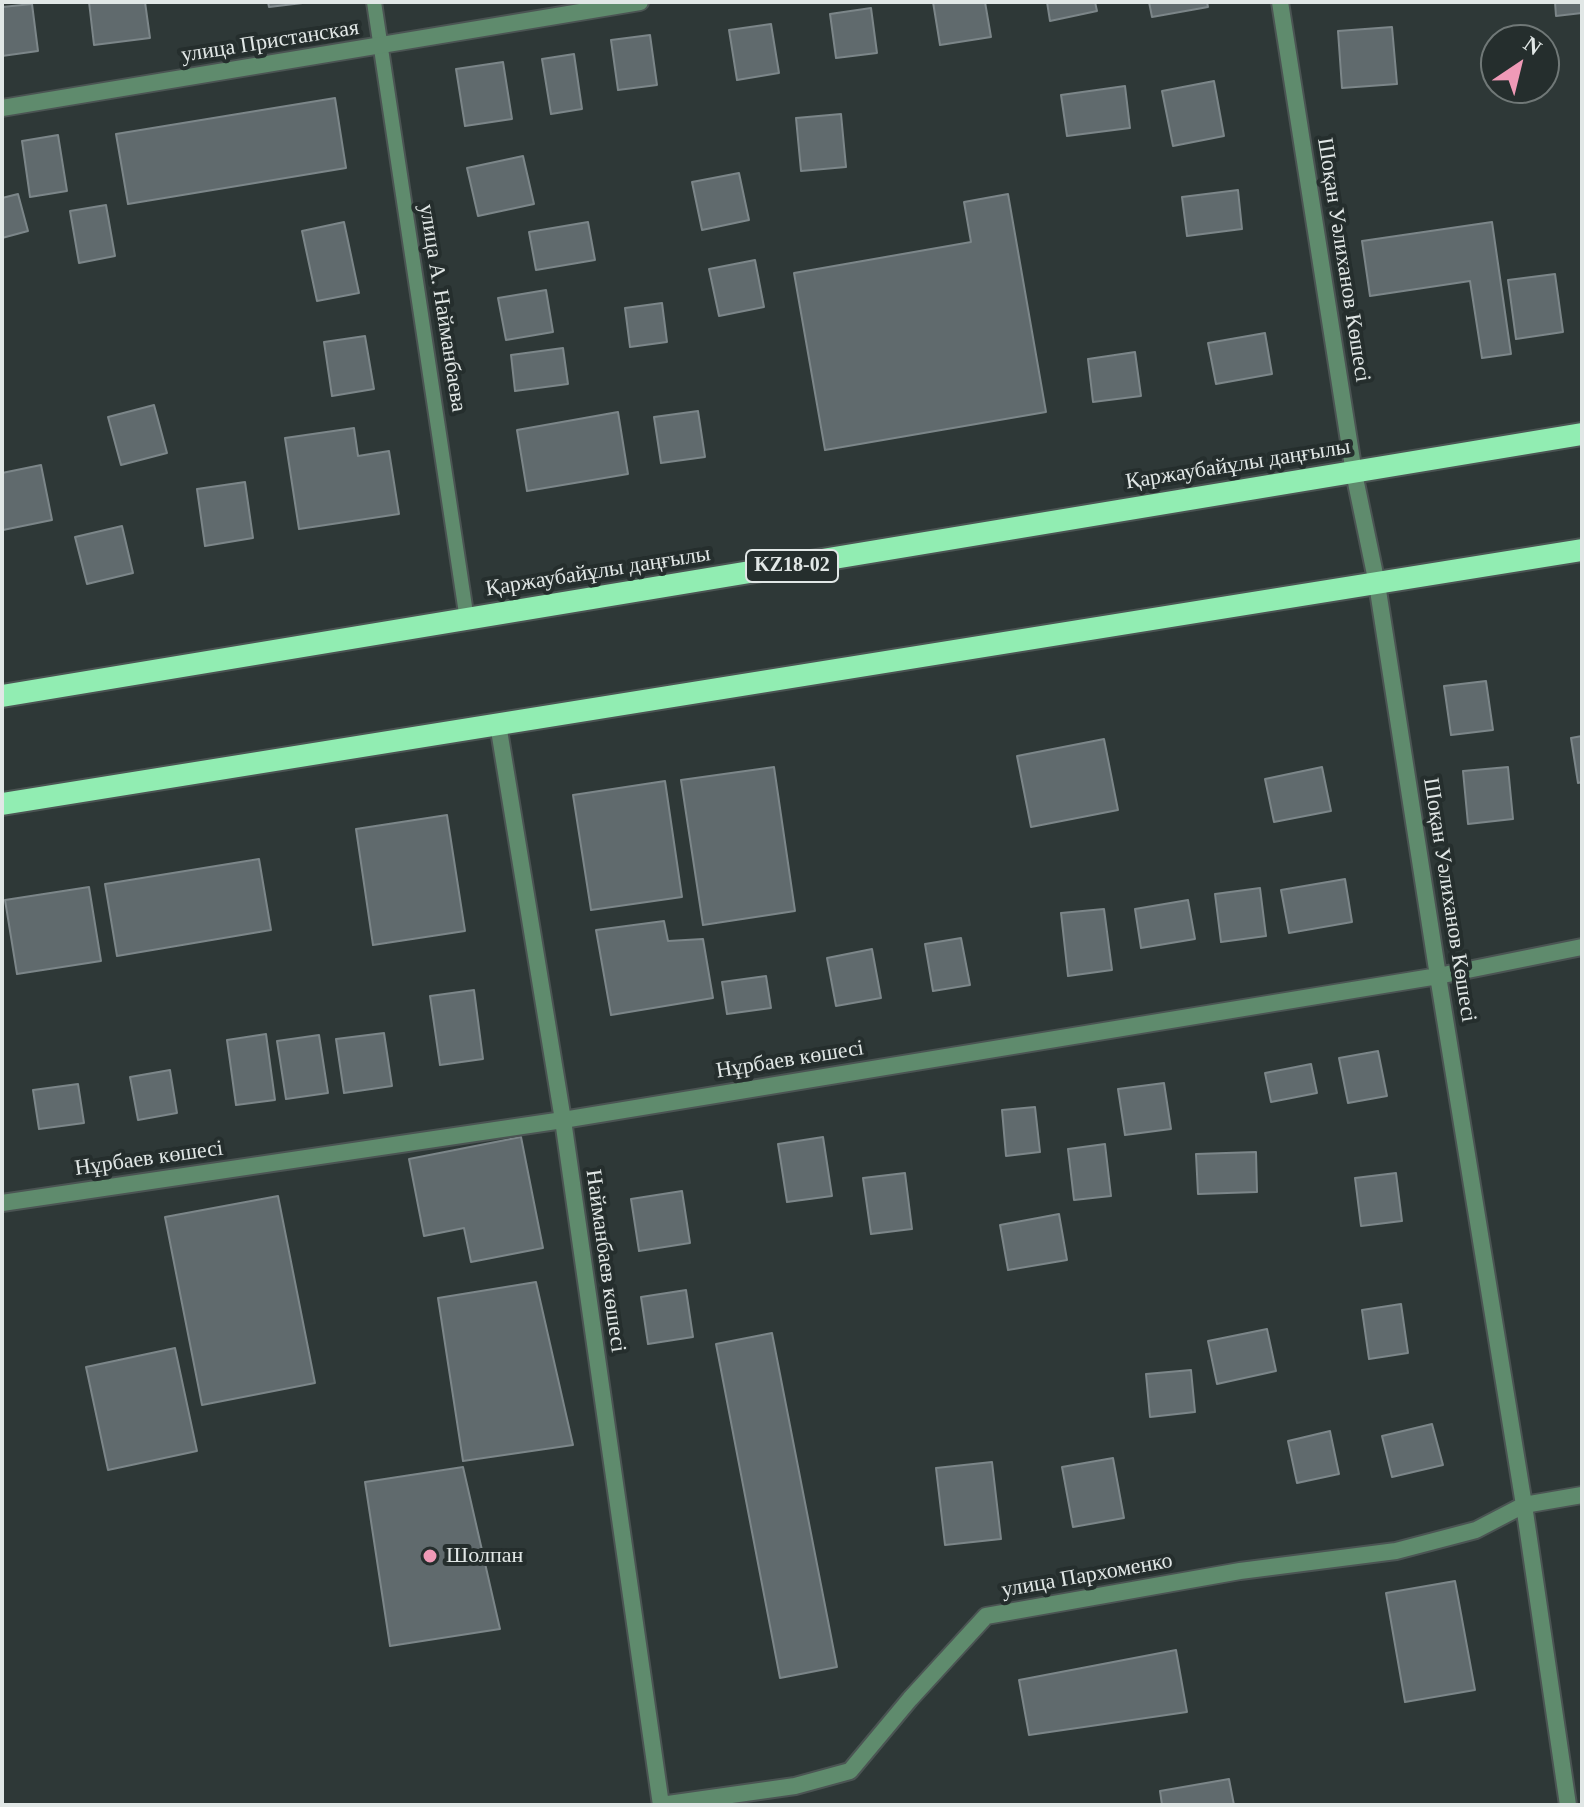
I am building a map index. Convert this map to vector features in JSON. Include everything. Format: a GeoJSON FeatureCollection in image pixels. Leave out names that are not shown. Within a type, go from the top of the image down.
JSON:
{"type":"FeatureCollection","features":[{"type":"Feature","properties":{"kind":"highway","name":"Қаржаубайұлы даңғылы"},"geometry":{"type":"LineString","coordinates":[[2,696],[1582,434]]}},
{"type":"Feature","properties":{"kind":"highway"},"geometry":{"type":"LineString","coordinates":[[2,804],[1582,550]]}},
{"type":"Feature","properties":{"kind":"street","name":"улица Пристанская"},"geometry":{"type":"LineString","coordinates":[[2,108],[640,2]]}},
{"type":"Feature","properties":{"kind":"street","name":"Шоқан Уәлиханов Көшесі"},"geometry":{"type":"LineString","coordinates":[[1280,2],[1354,473],[1377,584],[1524,1505],[1568,1805]]}},
{"type":"Feature","properties":{"kind":"street","name":"Найманбаев көшесі"},"geometry":{"type":"LineString","coordinates":[[498,724],[563,1120],[661,1805]]}},
{"type":"Feature","properties":{"kind":"street","name":"Нұрбаев көшесі"},"geometry":{"type":"LineString","coordinates":[[2,1203],[563,1120],[1438,976],[1582,947]]}},
{"type":"Feature","properties":{"kind":"street","name":"улица Пархоменко"},"geometry":{"type":"LineString","coordinates":[[661,1805],[795,1786],[850,1771],[986,1616],[1240,1571],[1396,1551],[1476,1530],[1524,1505],[1582,1495]]}},
{"type":"Feature","properties":{"kind":"lane","name":"улица А. Найманбаева"},"geometry":{"type":"LineString","coordinates":[[374,2],[467,620]]}},
{"type":"Feature","properties":{"kind":"building"},"geometry":{"type":"Polygon","coordinates":[[[89,2],[145,2],[150,38],[94,45],[89,2]]]}},
{"type":"Feature","properties":{"kind":"building"},"geometry":{"type":"Polygon","coordinates":[[[268,2],[311,2],[269,7],[268,2]]]}},
{"type":"Feature","properties":{"kind":"building"},"geometry":{"type":"Polygon","coordinates":[[[933,2],[985,2],[991,37],[940,45],[933,2]]]}},
{"type":"Feature","properties":{"kind":"building"},"geometry":{"type":"Polygon","coordinates":[[[1047,2],[1095,2],[1097,11],[1050,21],[1047,2]]]}},
{"type":"Feature","properties":{"kind":"building"},"geometry":{"type":"Polygon","coordinates":[[[1149,2],[1207,2],[1208,7],[1152,17],[1149,2]]]}},
{"type":"Feature","properties":{"kind":"building"},"geometry":{"type":"Polygon","coordinates":[[[1555,2],[1582,2],[1582,13],[1556,16],[1555,2]]]}},
{"type":"Feature","properties":{"kind":"building"},"geometry":{"type":"Polygon","coordinates":[[[32,4],[38,51],[2,56],[2,7],[32,4]]]}},
{"type":"Feature","properties":{"kind":"building"},"geometry":{"type":"Polygon","coordinates":[[[871,8],[877,53],[836,58],[830,14],[871,8]]]}},
{"type":"Feature","properties":{"kind":"building"},"geometry":{"type":"Polygon","coordinates":[[[771,24],[779,73],[737,80],[729,30],[771,24]]]}},
{"type":"Feature","properties":{"kind":"building"},"geometry":{"type":"Polygon","coordinates":[[[1392,27],[1397,84],[1342,88],[1338,31],[1392,27]]]}},
{"type":"Feature","properties":{"kind":"building"},"geometry":{"type":"Polygon","coordinates":[[[650,35],[657,85],[618,90],[611,40],[650,35]]]}},
{"type":"Feature","properties":{"kind":"building"},"geometry":{"type":"Polygon","coordinates":[[[574,54],[582,109],[551,114],[542,59],[574,54]]]}},
{"type":"Feature","properties":{"kind":"building"},"geometry":{"type":"Polygon","coordinates":[[[503,62],[512,119],[465,126],[456,69],[503,62]]]}},
{"type":"Feature","properties":{"kind":"building"},"geometry":{"type":"Polygon","coordinates":[[[1214,81],[1224,136],[1173,146],[1162,91],[1214,81]]]}},
{"type":"Feature","properties":{"kind":"building"},"geometry":{"type":"Polygon","coordinates":[[[1125,86],[1130,128],[1067,136],[1061,95],[1125,86]]]}},
{"type":"Feature","properties":{"kind":"building"},"geometry":{"type":"Polygon","coordinates":[[[335,98],[346,168],[128,204],[116,134],[335,98]]]}},
{"type":"Feature","properties":{"kind":"building"},"geometry":{"type":"Polygon","coordinates":[[[841,114],[846,167],[801,171],[796,118],[841,114]]]}},
{"type":"Feature","properties":{"kind":"building"},"geometry":{"type":"Polygon","coordinates":[[[58,135],[67,191],[30,197],[22,141],[58,135]]]}},
{"type":"Feature","properties":{"kind":"building"},"geometry":{"type":"Polygon","coordinates":[[[523,156],[534,204],[478,216],[467,168],[523,156]]]}},
{"type":"Feature","properties":{"kind":"building"},"geometry":{"type":"Polygon","coordinates":[[[739,173],[749,220],[702,230],[692,182],[739,173]]]}},
{"type":"Feature","properties":{"kind":"building"},"geometry":{"type":"Polygon","coordinates":[[[1238,190],[1242,229],[1187,236],[1182,197],[1238,190]]]}},
{"type":"Feature","properties":{"kind":"building"},"geometry":{"type":"Polygon","coordinates":[[[18,194],[28,231],[2,238],[2,198],[18,194]]]}},
{"type":"Feature","properties":{"kind":"building"},"geometry":{"type":"Polygon","coordinates":[[[1008,194],[1046,412],[825,450],[794,273],[971,242],[964,202],[1008,194]]]}},
{"type":"Feature","properties":{"kind":"building"},"geometry":{"type":"Polygon","coordinates":[[[106,205],[115,256],[79,263],[70,211],[106,205]]]}},
{"type":"Feature","properties":{"kind":"building"},"geometry":{"type":"Polygon","coordinates":[[[344,222],[359,293],[317,301],[302,231],[344,222]]]}},
{"type":"Feature","properties":{"kind":"building"},"geometry":{"type":"Polygon","coordinates":[[[588,222],[595,260],[536,270],[529,232],[588,222]]]}},
{"type":"Feature","properties":{"kind":"building"},"geometry":{"type":"Polygon","coordinates":[[[1492,222],[1511,354],[1482,358],[1470,281],[1370,296],[1362,241],[1492,222]]]}},
{"type":"Feature","properties":{"kind":"building"},"geometry":{"type":"Polygon","coordinates":[[[755,260],[764,307],[719,316],[709,269],[755,260]]]}},
{"type":"Feature","properties":{"kind":"building"},"geometry":{"type":"Polygon","coordinates":[[[1555,274],[1563,332],[1516,339],[1508,280],[1555,274]]]}},
{"type":"Feature","properties":{"kind":"building"},"geometry":{"type":"Polygon","coordinates":[[[546,290],[553,332],[506,340],[498,298],[546,290]]]}},
{"type":"Feature","properties":{"kind":"building"},"geometry":{"type":"Polygon","coordinates":[[[662,303],[667,342],[630,347],[625,308],[662,303]]]}},
{"type":"Feature","properties":{"kind":"building"},"geometry":{"type":"Polygon","coordinates":[[[1265,333],[1272,374],[1216,384],[1208,343],[1265,333]]]}},
{"type":"Feature","properties":{"kind":"building"},"geometry":{"type":"Polygon","coordinates":[[[365,336],[374,389],[332,396],[324,342],[365,336]]]}},
{"type":"Feature","properties":{"kind":"building"},"geometry":{"type":"Polygon","coordinates":[[[563,348],[568,384],[515,391],[511,355],[563,348]]]}},
{"type":"Feature","properties":{"kind":"building"},"geometry":{"type":"Polygon","coordinates":[[[1135,352],[1141,396],[1093,402],[1088,359],[1135,352]]]}},
{"type":"Feature","properties":{"kind":"building"},"geometry":{"type":"Polygon","coordinates":[[[154,405],[167,453],[121,465],[108,417],[154,405]]]}},
{"type":"Feature","properties":{"kind":"building"},"geometry":{"type":"Polygon","coordinates":[[[698,411],[705,457],[661,463],[654,417],[698,411]]]}},
{"type":"Feature","properties":{"kind":"building"},"geometry":{"type":"Polygon","coordinates":[[[618,412],[628,474],[527,491],[517,430],[618,412]]]}},
{"type":"Feature","properties":{"kind":"building"},"geometry":{"type":"Polygon","coordinates":[[[354,428],[358,456],[389,451],[399,514],[299,529],[285,438],[354,428]]]}},
{"type":"Feature","properties":{"kind":"building"},"geometry":{"type":"Polygon","coordinates":[[[41,465],[52,520],[3,530],[2,473],[41,465]]]}},
{"type":"Feature","properties":{"kind":"building"},"geometry":{"type":"Polygon","coordinates":[[[245,482],[253,538],[205,546],[197,489],[245,482]]]}},
{"type":"Feature","properties":{"kind":"building"},"geometry":{"type":"Polygon","coordinates":[[[122,526],[133,573],[87,584],[75,537],[122,526]]]}},
{"type":"Feature","properties":{"kind":"building"},"geometry":{"type":"Polygon","coordinates":[[[1486,681],[1493,730],[1451,735],[1444,686],[1486,681]]]}},
{"type":"Feature","properties":{"kind":"building"},"geometry":{"type":"Polygon","coordinates":[[[1582,736],[1582,782],[1578,783],[1571,738],[1582,736]]]}},
{"type":"Feature","properties":{"kind":"building"},"geometry":{"type":"Polygon","coordinates":[[[1104,739],[1118,810],[1031,827],[1017,756],[1104,739]]]}},
{"type":"Feature","properties":{"kind":"building"},"geometry":{"type":"Polygon","coordinates":[[[774,767],[795,911],[703,925],[681,780],[774,767]]]}},
{"type":"Feature","properties":{"kind":"building"},"geometry":{"type":"Polygon","coordinates":[[[1322,767],[1331,811],[1274,822],[1265,779],[1322,767]]]}},
{"type":"Feature","properties":{"kind":"building"},"geometry":{"type":"Polygon","coordinates":[[[1508,767],[1513,819],[1468,824],[1463,771],[1508,767]]]}},
{"type":"Feature","properties":{"kind":"building"},"geometry":{"type":"Polygon","coordinates":[[[665,781],[682,897],[591,910],[573,795],[665,781]]]}},
{"type":"Feature","properties":{"kind":"building"},"geometry":{"type":"Polygon","coordinates":[[[447,815],[465,931],[373,945],[356,829],[447,815]]]}},
{"type":"Feature","properties":{"kind":"building"},"geometry":{"type":"Polygon","coordinates":[[[259,859],[271,930],[117,956],[105,884],[259,859]]]}},
{"type":"Feature","properties":{"kind":"building"},"geometry":{"type":"Polygon","coordinates":[[[1345,879],[1352,922],[1289,933],[1281,890],[1345,879]]]}},
{"type":"Feature","properties":{"kind":"building"},"geometry":{"type":"Polygon","coordinates":[[[89,887],[101,961],[17,974],[5,900],[89,887]]]}},
{"type":"Feature","properties":{"kind":"building"},"geometry":{"type":"Polygon","coordinates":[[[1260,888],[1266,936],[1221,942],[1215,894],[1260,888]]]}},
{"type":"Feature","properties":{"kind":"building"},"geometry":{"type":"Polygon","coordinates":[[[1188,900],[1195,939],[1141,948],[1135,909],[1188,900]]]}},
{"type":"Feature","properties":{"kind":"building"},"geometry":{"type":"Polygon","coordinates":[[[1104,909],[1112,970],[1068,976],[1061,913],[1104,909]]]}},
{"type":"Feature","properties":{"kind":"building"},"geometry":{"type":"Polygon","coordinates":[[[664,921],[668,941],[703,939],[713,998],[611,1015],[596,930],[664,921]]]}},
{"type":"Feature","properties":{"kind":"building"},"geometry":{"type":"Polygon","coordinates":[[[961,938],[970,985],[933,991],[925,944],[961,938]]]}},
{"type":"Feature","properties":{"kind":"building"},"geometry":{"type":"Polygon","coordinates":[[[872,949],[881,998],[836,1006],[827,958],[872,949]]]}},
{"type":"Feature","properties":{"kind":"building"},"geometry":{"type":"Polygon","coordinates":[[[766,976],[771,1008],[727,1014],[722,982],[766,976]]]}},
{"type":"Feature","properties":{"kind":"building"},"geometry":{"type":"Polygon","coordinates":[[[474,990],[483,1059],[440,1065],[430,996],[474,990]]]}},
{"type":"Feature","properties":{"kind":"building"},"geometry":{"type":"Polygon","coordinates":[[[384,1033],[392,1086],[344,1093],[336,1039],[384,1033]]]}},
{"type":"Feature","properties":{"kind":"building"},"geometry":{"type":"Polygon","coordinates":[[[266,1034],[275,1100],[236,1105],[227,1040],[266,1034]]]}},
{"type":"Feature","properties":{"kind":"building"},"geometry":{"type":"Polygon","coordinates":[[[319,1035],[328,1093],[286,1099],[277,1041],[319,1035]]]}},
{"type":"Feature","properties":{"kind":"building"},"geometry":{"type":"Polygon","coordinates":[[[1378,1051],[1387,1096],[1348,1103],[1339,1058],[1378,1051]]]}},
{"type":"Feature","properties":{"kind":"building"},"geometry":{"type":"Polygon","coordinates":[[[1311,1064],[1317,1093],[1271,1102],[1265,1073],[1311,1064]]]}},
{"type":"Feature","properties":{"kind":"building"},"geometry":{"type":"Polygon","coordinates":[[[170,1070],[177,1113],[138,1120],[130,1077],[170,1070]]]}},
{"type":"Feature","properties":{"kind":"building"},"geometry":{"type":"Polygon","coordinates":[[[1164,1083],[1171,1129],[1125,1135],[1118,1089],[1164,1083]]]}},
{"type":"Feature","properties":{"kind":"building"},"geometry":{"type":"Polygon","coordinates":[[[78,1084],[84,1123],[39,1129],[33,1090],[78,1084]]]}},
{"type":"Feature","properties":{"kind":"building"},"geometry":{"type":"Polygon","coordinates":[[[1035,1107],[1040,1152],[1006,1156],[1002,1110],[1035,1107]]]}},
{"type":"Feature","properties":{"kind":"building"},"geometry":{"type":"Polygon","coordinates":[[[521,1137],[543,1248],[471,1262],[464,1228],[424,1236],[409,1159],[521,1137]]]}},
{"type":"Feature","properties":{"kind":"building"},"geometry":{"type":"Polygon","coordinates":[[[823,1137],[832,1196],[787,1202],[778,1144],[823,1137]]]}},
{"type":"Feature","properties":{"kind":"building"},"geometry":{"type":"Polygon","coordinates":[[[1105,1144],[1111,1196],[1074,1200],[1068,1149],[1105,1144]]]}},
{"type":"Feature","properties":{"kind":"building"},"geometry":{"type":"Polygon","coordinates":[[[1256,1152],[1257,1192],[1198,1194],[1196,1154],[1256,1152]]]}},
{"type":"Feature","properties":{"kind":"building"},"geometry":{"type":"Polygon","coordinates":[[[905,1173],[912,1229],[871,1234],[863,1178],[905,1173]]]}},
{"type":"Feature","properties":{"kind":"building"},"geometry":{"type":"Polygon","coordinates":[[[1396,1173],[1402,1221],[1361,1226],[1355,1178],[1396,1173]]]}},
{"type":"Feature","properties":{"kind":"building"},"geometry":{"type":"Polygon","coordinates":[[[682,1191],[690,1243],[639,1251],[631,1199],[682,1191]]]}},
{"type":"Feature","properties":{"kind":"building"},"geometry":{"type":"Polygon","coordinates":[[[278,1196],[315,1383],[202,1405],[165,1217],[278,1196]]]}},
{"type":"Feature","properties":{"kind":"building"},"geometry":{"type":"Polygon","coordinates":[[[1059,1214],[1067,1260],[1008,1270],[1000,1225],[1059,1214]]]}},
{"type":"Feature","properties":{"kind":"building"},"geometry":{"type":"Polygon","coordinates":[[[536,1282],[573,1445],[463,1461],[438,1298],[536,1282]]]}},
{"type":"Feature","properties":{"kind":"building"},"geometry":{"type":"Polygon","coordinates":[[[686,1290],[693,1337],[648,1344],[641,1297],[686,1290]]]}},
{"type":"Feature","properties":{"kind":"building"},"geometry":{"type":"Polygon","coordinates":[[[1401,1304],[1408,1353],[1369,1359],[1362,1310],[1401,1304]]]}},
{"type":"Feature","properties":{"kind":"building"},"geometry":{"type":"Polygon","coordinates":[[[1267,1329],[1276,1371],[1217,1384],[1208,1341],[1267,1329]]]}},
{"type":"Feature","properties":{"kind":"building"},"geometry":{"type":"Polygon","coordinates":[[[772,1333],[837,1667],[780,1678],[716,1344],[772,1333]]]}},
{"type":"Feature","properties":{"kind":"building"},"geometry":{"type":"Polygon","coordinates":[[[175,1348],[197,1451],[108,1470],[86,1367],[175,1348]]]}},
{"type":"Feature","properties":{"kind":"building"},"geometry":{"type":"Polygon","coordinates":[[[1191,1370],[1195,1412],[1150,1417],[1146,1374],[1191,1370]]]}},
{"type":"Feature","properties":{"kind":"building"},"geometry":{"type":"Polygon","coordinates":[[[1432,1424],[1443,1465],[1392,1477],[1382,1436],[1432,1424]]]}},
{"type":"Feature","properties":{"kind":"building"},"geometry":{"type":"Polygon","coordinates":[[[1330,1431],[1339,1474],[1297,1483],[1288,1441],[1330,1431]]]}},
{"type":"Feature","properties":{"kind":"building"},"geometry":{"type":"Polygon","coordinates":[[[1113,1458],[1124,1518],[1073,1527],[1062,1467],[1113,1458]]]}},
{"type":"Feature","properties":{"kind":"building"},"geometry":{"type":"Polygon","coordinates":[[[992,1462],[1001,1539],[945,1545],[936,1468],[992,1462]]]}},
{"type":"Feature","properties":{"kind":"building","name":"Шолпан"},"geometry":{"type":"Polygon","coordinates":[[[463,1467],[500,1629],[390,1646],[365,1482],[463,1467]]]}},
{"type":"Feature","properties":{"kind":"building"},"geometry":{"type":"Polygon","coordinates":[[[1455,1581],[1475,1690],[1405,1702],[1386,1593],[1455,1581]]]}},
{"type":"Feature","properties":{"kind":"building"},"geometry":{"type":"Polygon","coordinates":[[[1176,1650],[1187,1712],[1029,1735],[1019,1680],[1176,1650]]]}},
{"type":"Feature","properties":{"kind":"building"},"geometry":{"type":"Polygon","coordinates":[[[1229,1779],[1234,1805],[1162,1805],[1160,1791],[1229,1779]]]}},
{"type":"Feature","properties":{"kind":"place","name":"Шолпан"},"geometry":{"type":"Point","coordinates":[430,1556]}}]}
